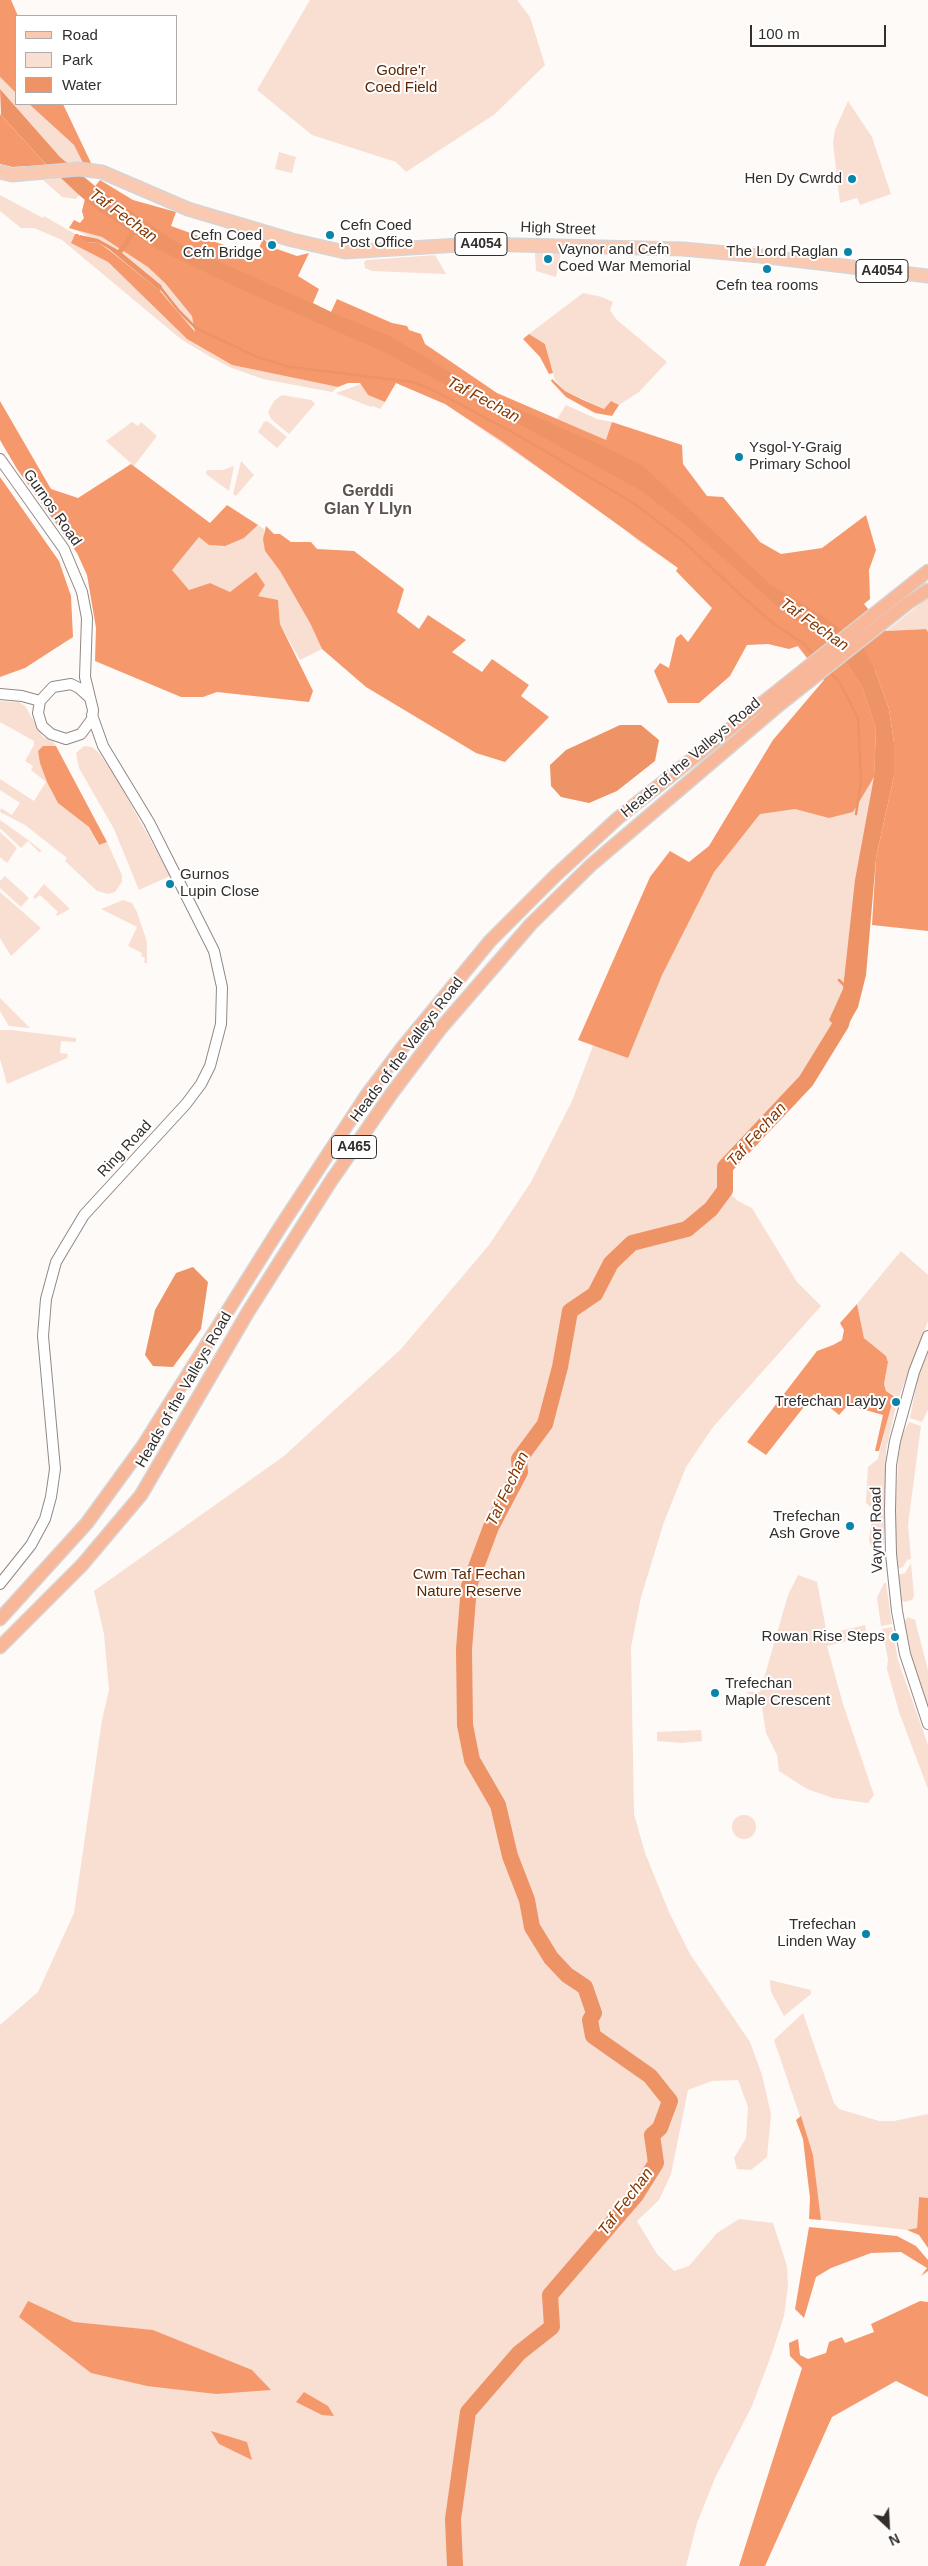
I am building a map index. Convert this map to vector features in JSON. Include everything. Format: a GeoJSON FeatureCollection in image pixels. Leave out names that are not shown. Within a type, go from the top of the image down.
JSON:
{"type":"FeatureCollection","features":[{"type":"Feature","properties":{"kind":"highway","name":"Heads of the Valleys Road"},"geometry":{"type":"LineString","coordinates":[[0,1618],[87,1523],[143,1446],[279,1229],[366,1096],[402,1048],[490,941],[555,876],[618,818],[899,592],[928,571]]}},
{"type":"Feature","properties":{"kind":"highway","name":"Heads of the Valleys Road"},"geometry":{"type":"LineString","coordinates":[[0,1647],[82,1565],[141,1495],[286,1250],[386,1101],[441,1028],[531,924],[591,865],[778,705],[908,603],[928,590]]}},
{"type":"Feature","properties":{"kind":"main road","name":"High Street"},"geometry":{"type":"LineString","coordinates":[[0,172],[12,175],[79,169],[102,172],[188,208],[292,240],[346,252],[475,244],[683,249],[928,276]]}},
{"type":"Feature","properties":{"kind":"street","name":"Gurnos Road"},"geometry":{"type":"LineString","coordinates":[[0,459],[64,549],[74,568],[82,592],[87,618],[84,665],[92,715]]}},
{"type":"Feature","properties":{"kind":"street"},"geometry":{"type":"LineString","coordinates":[[84,665],[73,680],[66,684],[52,687],[40,701],[38,713],[42,726],[51,734],[66,739],[76,736],[88,727],[92,715]]}},
{"type":"Feature","properties":{"kind":"street"},"geometry":{"type":"LineString","coordinates":[[66,684],[80,688],[89,698]]}},
{"type":"Feature","properties":{"kind":"street"},"geometry":{"type":"LineString","coordinates":[[0,694],[22,696],[40,701]]}},
{"type":"Feature","properties":{"kind":"street","name":"Ring Road"},"geometry":{"type":"LineString","coordinates":[[0,1584],[31,1545],[45,1519],[51,1497],[56,1468],[43,1336],[46,1299],[56,1262],[69,1237],[84,1215],[186,1104],[201,1084],[210,1066],[221,1024],[222,987],[218,965],[207,935],[149,822],[104,746],[92,715]]}},
{"type":"Feature","properties":{"kind":"street"},"geometry":{"type":"LineString","coordinates":[[76,736],[95,740],[104,746]]}},
{"type":"Feature","properties":{"kind":"street","name":"Vaynor Road"},"geometry":{"type":"LineString","coordinates":[[928,1336],[912,1379],[895,1441],[890,1510],[891,1554],[897,1611],[905,1654],[928,1724]]}},
{"type":"Feature","properties":{"kind":"green space","name":"Godre'r Coed Field"},"geometry":{"type":"Polygon","coordinates":[[[310,0],[517,0],[530,17],[545,65],[495,114],[406,172],[396,162],[312,135],[257,90],[310,0]]]}},
{"type":"Feature","properties":{"kind":"green space"},"geometry":{"type":"Polygon","coordinates":[[[0,77],[15,92],[15,105],[30,105],[74,145],[83,163],[67,163],[60,157],[0,89],[0,77]]]}},
{"type":"Feature","properties":{"kind":"green space"},"geometry":{"type":"Polygon","coordinates":[[[848,101],[872,137],[891,194],[860,205],[857,198],[840,203],[833,143],[835,130],[848,101]]]}},
{"type":"Feature","properties":{"kind":"green space"},"geometry":{"type":"Polygon","coordinates":[[[279,152],[296,157],[292,173],[275,169],[279,152]]]}},
{"type":"Feature","properties":{"kind":"green space"},"geometry":{"type":"Polygon","coordinates":[[[62,178],[79,195],[76,199],[62,197],[43,180],[62,178]]]}},
{"type":"Feature","properties":{"kind":"green space"},"geometry":{"type":"Polygon","coordinates":[[[0,195],[43,218],[44,216],[75,234],[71,242],[108,262],[187,339],[232,365],[338,387],[332,392],[263,379],[229,367],[209,356],[182,340],[62,240],[34,228],[21,228],[0,211],[0,195]]]}},
{"type":"Feature","properties":{"kind":"green space","name":"Cwm Taf Fechan Nature Reserve"},"geometry":{"type":"Polygon","coordinates":[[[85,199],[331,312],[875,670],[876,858],[866,975],[858,1007],[819,1074],[788,1111],[733,1168],[730,1193],[738,1201],[752,1208],[797,1282],[821,1306],[713,1427],[686,1467],[664,1522],[641,1597],[631,1647],[634,1814],[645,1853],[669,1912],[690,1954],[750,2042],[762,2075],[771,2114],[767,2157],[751,2170],[737,2169],[734,2158],[746,2138],[748,2107],[738,2080],[712,2081],[688,2090],[671,2174],[659,2200],[637,2221],[657,2254],[674,2271],[689,2266],[717,2233],[739,2219],[773,2223],[787,2266],[788,2286],[784,2316],[772,2353],[752,2406],[715,2478],[697,2523],[686,2566],[0,2566],[0,2025],[38,1992],[74,1913],[102,1720],[109,1690],[104,1634],[94,1591],[284,1456],[401,1349],[489,1245],[531,1182],[572,1101],[593,1046],[709,846],[773,740],[824,680],[797,646],[676,571],[678,568],[637,540],[615,521],[445,404],[396,383],[196,337],[109,249],[80,232],[69,228],[74,220],[80,223],[84,218],[82,211],[85,199]]]}},
{"type":"Feature","properties":{"kind":"green space"},"geometry":{"type":"Polygon","coordinates":[[[535,253],[543,253],[543,264],[549,266],[549,264],[553,263],[553,253],[561,253],[556,277],[536,271],[535,253]]]}},
{"type":"Feature","properties":{"kind":"green space"},"geometry":{"type":"Polygon","coordinates":[[[435,255],[446,274],[372,271],[365,268],[364,262],[367,260],[435,255]]]}},
{"type":"Feature","properties":{"kind":"green space"},"geometry":{"type":"Polygon","coordinates":[[[583,293],[602,297],[613,302],[610,310],[616,319],[667,362],[639,392],[619,405],[611,401],[604,409],[565,391],[555,380],[545,344],[529,334],[583,293]]]}},
{"type":"Feature","properties":{"kind":"green space"},"geometry":{"type":"Polygon","coordinates":[[[361,384],[368,395],[385,402],[380,409],[336,393],[361,384]]]}},
{"type":"Feature","properties":{"kind":"green space"},"geometry":{"type":"Polygon","coordinates":[[[282,395],[311,400],[315,404],[289,434],[271,419],[268,412],[274,401],[282,395]]]}},
{"type":"Feature","properties":{"kind":"green space"},"geometry":{"type":"Polygon","coordinates":[[[566,405],[597,419],[612,422],[607,441],[557,419],[566,405]]]}},
{"type":"Feature","properties":{"kind":"green space"},"geometry":{"type":"Polygon","coordinates":[[[267,421],[287,437],[277,448],[258,432],[264,422],[267,421]]]}},
{"type":"Feature","properties":{"kind":"green space"},"geometry":{"type":"Polygon","coordinates":[[[132,422],[138,426],[141,422],[157,436],[134,466],[106,441],[132,422]]]}},
{"type":"Feature","properties":{"kind":"green space"},"geometry":{"type":"Polygon","coordinates":[[[241,461],[254,475],[236,496],[233,494],[241,461]]]}},
{"type":"Feature","properties":{"kind":"green space"},"geometry":{"type":"Polygon","coordinates":[[[234,466],[229,491],[206,474],[207,470],[223,470],[234,466]]]}},
{"type":"Feature","properties":{"kind":"green space"},"geometry":{"type":"Polygon","coordinates":[[[258,525],[264,529],[265,551],[280,571],[310,623],[322,649],[300,660],[280,624],[278,601],[257,596],[242,584],[230,592],[210,583],[189,590],[171,570],[199,537],[244,538],[258,525]]]}},
{"type":"Feature","properties":{"kind":"green space"},"geometry":{"type":"Polygon","coordinates":[[[928,598],[928,632],[926,629],[886,631],[928,598]]]}},
{"type":"Feature","properties":{"kind":"green space"},"geometry":{"type":"Polygon","coordinates":[[[0,701],[19,702],[25,706],[43,737],[54,742],[56,746],[43,746],[78,817],[89,827],[98,845],[107,842],[122,875],[122,882],[115,892],[108,894],[97,891],[65,861],[67,858],[25,825],[0,812],[1,808],[12,815],[20,803],[0,790],[0,779],[34,801],[46,782],[31,770],[33,766],[25,761],[34,745],[34,741],[0,722],[0,701]]]}},
{"type":"Feature","properties":{"kind":"green space"},"geometry":{"type":"Polygon","coordinates":[[[84,746],[92,747],[99,753],[116,777],[170,876],[139,890],[114,829],[79,768],[76,753],[84,746]]]}},
{"type":"Feature","properties":{"kind":"green space"},"geometry":{"type":"Polygon","coordinates":[[[0,820],[42,851],[39,852],[28,841],[21,848],[0,828],[0,820]]]}},
{"type":"Feature","properties":{"kind":"green space"},"geometry":{"type":"Polygon","coordinates":[[[0,832],[17,848],[7,863],[0,857],[0,832]]]}},
{"type":"Feature","properties":{"kind":"green space"},"geometry":{"type":"Polygon","coordinates":[[[5,876],[29,898],[21,907],[0,888],[0,881],[5,876]]]}},
{"type":"Feature","properties":{"kind":"green space"},"geometry":{"type":"Polygon","coordinates":[[[44,884],[70,909],[57,916],[58,912],[40,895],[35,899],[33,897],[44,884]]]}},
{"type":"Feature","properties":{"kind":"green space"},"geometry":{"type":"Polygon","coordinates":[[[0,892],[41,928],[11,956],[0,938],[0,892]]]}},
{"type":"Feature","properties":{"kind":"green space"},"geometry":{"type":"Polygon","coordinates":[[[123,900],[132,903],[137,912],[147,942],[147,964],[144,962],[145,958],[141,956],[142,953],[128,946],[137,927],[101,909],[123,900]]]}},
{"type":"Feature","properties":{"kind":"green space"},"geometry":{"type":"Polygon","coordinates":[[[0,998],[30,1028],[9,1026],[0,1011],[0,998]]]}},
{"type":"Feature","properties":{"kind":"green space"},"geometry":{"type":"Polygon","coordinates":[[[0,1030],[76,1038],[76,1042],[61,1041],[60,1053],[68,1054],[67,1058],[7,1084],[0,1059],[0,1030]]]}},
{"type":"Feature","properties":{"kind":"green space"},"geometry":{"type":"Polygon","coordinates":[[[901,1251],[928,1275],[928,1321],[899,1397],[886,1391],[884,1384],[888,1361],[886,1356],[864,1338],[857,1304],[901,1251]]]}},
{"type":"Feature","properties":{"kind":"green space"},"geometry":{"type":"Polygon","coordinates":[[[928,1353],[928,1410],[922,1422],[910,1418],[918,1377],[928,1353]]]}},
{"type":"Feature","properties":{"kind":"green space"},"geometry":{"type":"Polygon","coordinates":[[[892,1400],[893,1405],[896,1406],[886,1450],[884,1543],[879,1550],[875,1551],[872,1549],[869,1540],[873,1512],[872,1508],[866,1503],[868,1467],[878,1459],[892,1400]]]}},
{"type":"Feature","properties":{"kind":"green space"},"geometry":{"type":"Polygon","coordinates":[[[909,1422],[921,1426],[908,1525],[911,1559],[907,1560],[903,1567],[897,1569],[895,1516],[898,1464],[901,1437],[909,1422]]]}},
{"type":"Feature","properties":{"kind":"green space"},"geometry":{"type":"Polygon","coordinates":[[[911,1563],[914,1596],[912,1600],[904,1602],[901,1600],[897,1575],[905,1573],[911,1563]]]}},
{"type":"Feature","properties":{"kind":"green space"},"geometry":{"type":"Polygon","coordinates":[[[798,1575],[817,1582],[827,1634],[865,1625],[867,1636],[827,1646],[843,1704],[874,1795],[868,1803],[833,1798],[807,1789],[779,1771],[777,1755],[766,1733],[761,1701],[758,1697],[745,1692],[760,1692],[788,1595],[798,1575]]]}},
{"type":"Feature","properties":{"kind":"green space"},"geometry":{"type":"Polygon","coordinates":[[[884,1583],[886,1583],[892,1624],[881,1626],[877,1598],[884,1583]]]}},
{"type":"Feature","properties":{"kind":"green space"},"geometry":{"type":"Polygon","coordinates":[[[908,1617],[915,1620],[928,1670],[928,1709],[908,1646],[904,1622],[908,1617]]]}},
{"type":"Feature","properties":{"kind":"green space"},"geometry":{"type":"Polygon","coordinates":[[[892,1627],[898,1660],[928,1745],[928,1789],[899,1712],[887,1669],[888,1659],[882,1629],[892,1627]]]}},
{"type":"Feature","properties":{"kind":"green space"},"geometry":{"type":"Polygon","coordinates":[[[701,1730],[702,1741],[681,1743],[657,1741],[657,1732],[701,1730]]]}},
{"type":"Feature","properties":{"kind":"green space"},"geometry":{"type":"Polygon","coordinates":[[[744,1815],[749,1816],[755,1822],[755,1832],[749,1838],[744,1839],[739,1838],[733,1832],[732,1827],[733,1822],[739,1816],[744,1815]]]}},
{"type":"Feature","properties":{"kind":"green space"},"geometry":{"type":"Polygon","coordinates":[[[770,1980],[811,1990],[811,1994],[784,2016],[771,1992],[770,1980]]]}},
{"type":"Feature","properties":{"kind":"green space"},"geometry":{"type":"Polygon","coordinates":[[[803,2013],[834,2103],[839,2109],[879,2121],[894,2121],[928,2114],[928,2198],[919,2197],[917,2228],[907,2230],[821,2220],[813,2155],[774,2040],[803,2013]]]}},
{"type":"Feature","properties":{"kind":"shaded area"},"geometry":{"type":"Polygon","coordinates":[[[0,0],[11,0],[18,15],[15,15],[15,92],[0,77],[0,0]]]}},
{"type":"Feature","properties":{"kind":"shaded area"},"geometry":{"type":"Polygon","coordinates":[[[30,105],[63,105],[91,163],[83,163],[74,145],[30,105]]]}},
{"type":"Feature","properties":{"kind":"shaded area"},"geometry":{"type":"Polygon","coordinates":[[[0,114],[47,165],[12,167],[0,164],[0,114]]]}},
{"type":"Feature","properties":{"kind":"shaded area"},"geometry":{"type":"Polygon","coordinates":[[[100,180],[133,200],[176,212],[171,226],[232,248],[231,252],[240,255],[242,251],[257,254],[263,238],[271,247],[297,256],[309,253],[298,276],[319,289],[313,303],[331,312],[337,299],[392,323],[407,326],[409,330],[421,334],[425,344],[497,393],[606,440],[612,422],[682,445],[683,464],[707,496],[723,497],[760,542],[781,554],[822,548],[866,515],[876,550],[869,570],[870,599],[864,604],[886,631],[926,629],[928,632],[928,931],[872,925],[876,858],[894,776],[894,743],[889,709],[875,670],[847,663],[863,689],[876,729],[874,777],[853,812],[829,818],[795,809],[760,814],[714,872],[662,975],[628,1058],[578,1040],[650,877],[670,851],[689,862],[709,846],[773,740],[824,680],[798,646],[789,649],[768,644],[747,645],[730,676],[699,703],[668,703],[654,671],[660,663],[669,668],[676,638],[681,634],[688,642],[712,608],[676,571],[678,568],[503,442],[445,404],[396,383],[385,402],[368,395],[360,383],[348,383],[338,387],[232,365],[187,339],[108,262],[71,243],[75,234],[78,234],[86,242],[99,243],[109,250],[160,291],[195,332],[192,316],[165,283],[148,267],[102,237],[69,228],[74,220],[80,223],[84,218],[82,211],[85,199],[100,180]]]}},
{"type":"Feature","properties":{"kind":"shaded area"},"geometry":{"type":"Polygon","coordinates":[[[529,334],[545,344],[553,373],[549,374],[540,357],[523,339],[529,334]]]}},
{"type":"Feature","properties":{"kind":"shaded area"},"geometry":{"type":"Polygon","coordinates":[[[552,379],[565,391],[604,409],[611,401],[619,405],[612,416],[595,413],[566,397],[551,381],[552,379]]]}},
{"type":"Feature","properties":{"kind":"shaded area"},"geometry":{"type":"Polygon","coordinates":[[[0,401],[51,489],[78,498],[131,464],[210,523],[227,505],[258,525],[244,538],[225,546],[209,545],[199,537],[172,570],[189,590],[210,583],[230,592],[256,572],[265,585],[258,596],[278,600],[280,624],[313,691],[309,702],[217,692],[203,697],[181,697],[95,661],[96,628],[87,575],[77,553],[17,469],[0,440],[0,401]]]}},
{"type":"Feature","properties":{"kind":"shaded area"},"geometry":{"type":"Polygon","coordinates":[[[0,477],[59,561],[71,596],[73,637],[25,668],[0,677],[0,477]]]}},
{"type":"Feature","properties":{"kind":"shaded area"},"geometry":{"type":"Polygon","coordinates":[[[266,526],[274,534],[280,534],[291,542],[311,542],[317,549],[354,551],[404,589],[397,612],[419,629],[428,615],[466,640],[452,652],[482,672],[492,659],[529,685],[521,696],[549,717],[505,762],[476,753],[366,687],[322,649],[310,623],[280,571],[265,551],[263,539],[266,526]]]}},
{"type":"Feature","properties":{"kind":"shaded area"},"geometry":{"type":"Polygon","coordinates":[[[43,746],[56,746],[107,842],[99,845],[89,827],[58,803],[40,763],[38,751],[43,746]]]}},
{"type":"Feature","properties":{"kind":"shaded area"},"geometry":{"type":"Polygon","coordinates":[[[857,1304],[864,1338],[886,1356],[888,1362],[884,1384],[886,1391],[894,1396],[879,1451],[875,1451],[883,1415],[848,1405],[839,1415],[814,1394],[766,1455],[747,1442],[817,1351],[842,1340],[844,1330],[840,1323],[857,1304]]]}},
{"type":"Feature","properties":{"kind":"shaded area"},"geometry":{"type":"Polygon","coordinates":[[[801,2116],[813,2155],[821,2220],[809,2219],[810,2198],[803,2139],[796,2120],[801,2116]]]}},
{"type":"Feature","properties":{"kind":"shaded area"},"geometry":{"type":"Polygon","coordinates":[[[919,2197],[928,2198],[928,2248],[919,2235],[907,2230],[917,2228],[919,2197]]]}},
{"type":"Feature","properties":{"kind":"shaded area"},"geometry":{"type":"Polygon","coordinates":[[[809,2227],[897,2236],[916,2246],[928,2260],[928,2271],[921,2276],[927,2268],[901,2252],[871,2253],[831,2268],[816,2277],[804,2318],[795,2309],[809,2227]]]}},
{"type":"Feature","properties":{"kind":"shaded area"},"geometry":{"type":"Polygon","coordinates":[[[28,2301],[74,2322],[153,2330],[252,2370],[271,2390],[216,2394],[147,2386],[91,2373],[19,2317],[28,2301]]]}},
{"type":"Feature","properties":{"kind":"shaded area"},"geometry":{"type":"Polygon","coordinates":[[[920,2301],[928,2302],[928,2397],[896,2381],[832,2417],[765,2566],[739,2566],[802,2368],[790,2356],[789,2343],[798,2339],[800,2355],[808,2359],[826,2353],[829,2342],[842,2337],[845,2343],[874,2332],[871,2324],[920,2301]]]}},
{"type":"Feature","properties":{"kind":"shaded area"},"geometry":{"type":"Polygon","coordinates":[[[304,2392],[328,2406],[334,2416],[322,2415],[296,2402],[304,2392]]]}},
{"type":"Feature","properties":{"kind":"shaded area"},"geometry":{"type":"Polygon","coordinates":[[[211,2431],[247,2442],[252,2460],[219,2444],[211,2431]]]}},
{"type":"Feature","properties":{"kind":"water"},"geometry":{"type":"Polygon","coordinates":[[[0,89],[60,157],[95,186],[176,242],[331,312],[390,336],[493,398],[603,446],[643,466],[771,585],[829,620],[863,648],[875,670],[889,709],[894,743],[894,776],[876,858],[866,975],[858,1007],[843,1034],[829,1020],[843,989],[855,880],[874,777],[876,729],[863,689],[838,649],[784,612],[689,528],[642,491],[528,429],[384,352],[236,287],[155,248],[135,235],[122,253],[162,286],[160,291],[109,249],[99,243],[86,242],[79,237],[80,235],[98,239],[118,250],[131,232],[96,209],[43,161],[1,115],[0,89]]]}},
{"type":"Feature","properties":{"kind":"water"},"geometry":{"type":"Polygon","coordinates":[[[620,725],[641,725],[659,740],[655,761],[617,791],[589,803],[561,797],[551,786],[550,765],[566,750],[620,725]]]}},
{"type":"Feature","properties":{"kind":"water"},"geometry":{"type":"Polygon","coordinates":[[[193,1267],[208,1282],[201,1329],[173,1367],[153,1366],[145,1355],[155,1310],[176,1273],[193,1267]]]}},
{"type":"Feature","properties":{"kind":"waterway"},"geometry":{"type":"LineString","coordinates":[[160,287],[179,311],[196,328],[257,357],[290,367],[413,382],[437,392],[512,432],[632,502],[683,541],[744,598],[774,624],[803,643],[814,655]]}},
{"type":"Feature","properties":{"kind":"waterway"},"geometry":{"type":"LineString","coordinates":[[828,670],[840,683],[858,718],[861,781],[856,814]]}},
{"type":"Feature","properties":{"kind":"waterway"},"geometry":{"type":"LineString","coordinates":[[839,980],[845,986]]}},
{"type":"Feature","properties":{"kind":"waterway","name":"Taf Fechan"},"geometry":{"type":"LineString","coordinates":[[455,2566],[453,2519],[468,2412],[519,2353],[552,2327],[550,2295],[636,2195],[656,2163],[652,2135],[660,2128],[670,2101],[650,2076],[593,2036],[590,2020],[594,2013],[585,1987],[567,1975],[551,1958],[532,1927],[527,1900],[510,1856],[498,1805],[472,1760],[465,1725],[464,1649],[469,1586],[491,1527],[520,1472],[519,1459],[545,1424],[560,1367],[570,1311],[595,1294],[611,1263],[632,1243],[687,1229],[711,1209],[725,1190],[725,1167],[806,1081],[841,1024],[845,1010]]}},
{"type":"Feature","properties":{"kind":"place","name":"Hen Dy Cwrdd"},"geometry":{"type":"Point","coordinates":[852,179]}},
{"type":"Feature","properties":{"kind":"place","name":"Cefn Coed Post Office"},"geometry":{"type":"Point","coordinates":[330,235]}},
{"type":"Feature","properties":{"kind":"place","name":"Cefn Coed Cefn Bridge"},"geometry":{"type":"Point","coordinates":[272,245]}},
{"type":"Feature","properties":{"kind":"place","name":"The Lord Raglan"},"geometry":{"type":"Point","coordinates":[848,252]}},
{"type":"Feature","properties":{"kind":"place","name":"Vaynor and Cefn Coed War Memorial"},"geometry":{"type":"Point","coordinates":[548,259]}},
{"type":"Feature","properties":{"kind":"place","name":"Cefn tea rooms"},"geometry":{"type":"Point","coordinates":[767,269]}},
{"type":"Feature","properties":{"kind":"place","name":"Ysgol-Y-Graig Primary School"},"geometry":{"type":"Point","coordinates":[739,457]}},
{"type":"Feature","properties":{"kind":"place","name":"Gurnos Lupin Close"},"geometry":{"type":"Point","coordinates":[170,884]}},
{"type":"Feature","properties":{"kind":"place","name":"Trefechan Layby"},"geometry":{"type":"Point","coordinates":[896,1402]}},
{"type":"Feature","properties":{"kind":"place","name":"Trefechan Ash Grove"},"geometry":{"type":"Point","coordinates":[850,1526]}},
{"type":"Feature","properties":{"kind":"place","name":"Rowan Rise Steps"},"geometry":{"type":"Point","coordinates":[895,1637]}},
{"type":"Feature","properties":{"kind":"place","name":"Trefechan Maple Crescent"},"geometry":{"type":"Point","coordinates":[715,1693]}},
{"type":"Feature","properties":{"kind":"place","name":"Trefechan Linden Way"},"geometry":{"type":"Point","coordinates":[866,1934]}},
{"type":"Feature","properties":{"kind":"district","name":"Gerddi Glan Y Llyn"},"geometry":{"type":"Point","coordinates":[368,501]}}]}
